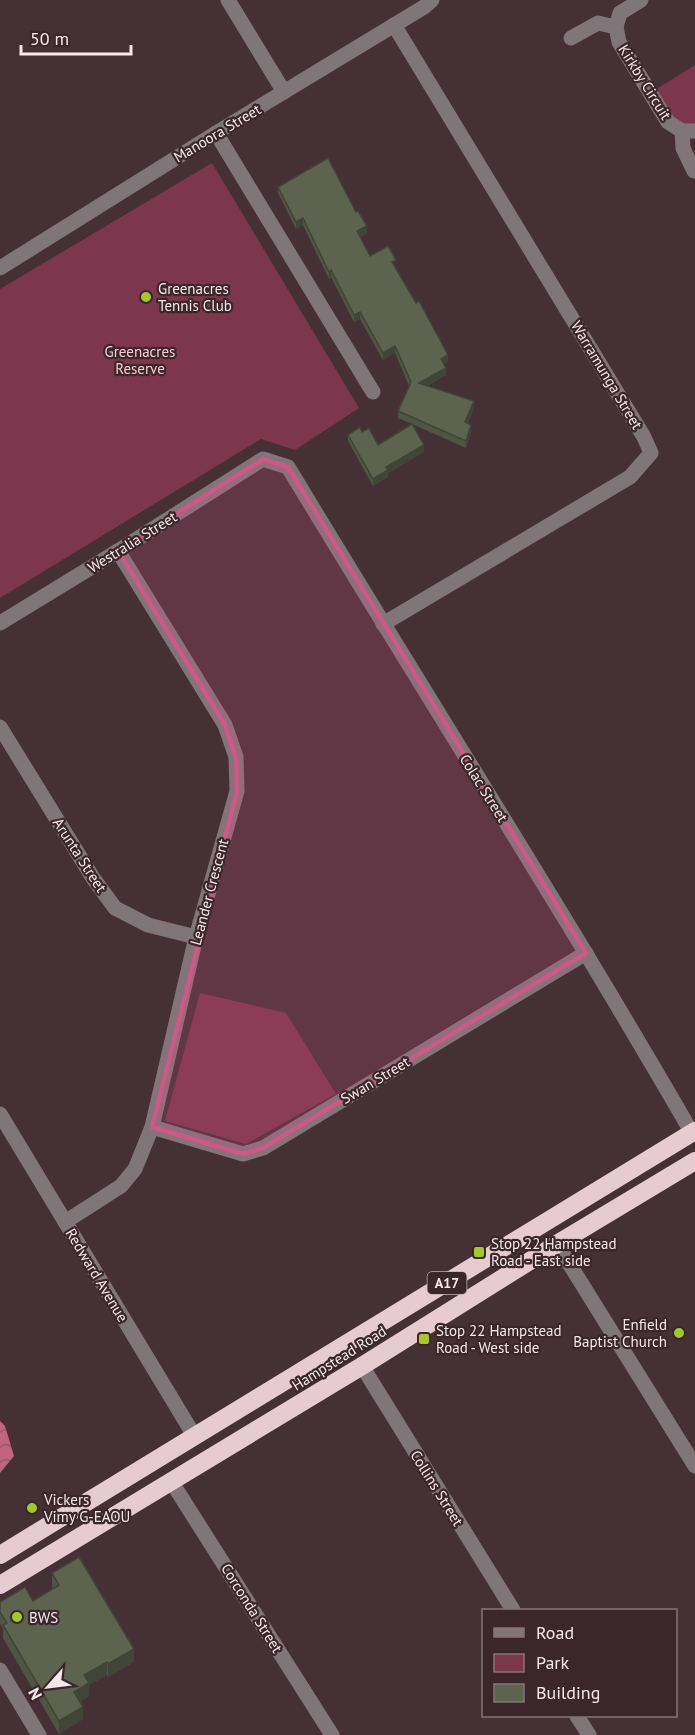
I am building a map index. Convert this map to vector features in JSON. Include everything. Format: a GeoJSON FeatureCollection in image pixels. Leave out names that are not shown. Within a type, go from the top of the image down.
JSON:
{"type":"FeatureCollection","features":[{"type":"Feature","properties":{"kind":"highway","name":"Hampstead Road"},"geometry":{"type":"LineString","coordinates":[[0,1555],[349,1344],[545,1221],[694,1134]]}},
{"type":"Feature","properties":{"kind":"highway","name":"Hampstead Road"},"geometry":{"type":"LineString","coordinates":[[0,1585],[695,1161]]}},
{"type":"Feature","properties":{"kind":"highway"},"geometry":{"type":"LineString","coordinates":[[545,1221],[557,1244]]}},
{"type":"Feature","properties":{"kind":"highway"},"geometry":{"type":"LineString","coordinates":[[349,1344],[362,1366]]}},
{"type":"Feature","properties":{"kind":"highway"},"geometry":{"type":"LineString","coordinates":[[195,1437],[208,1459]]}},
{"type":"Feature","properties":{"kind":"highway"},"geometry":{"type":"LineString","coordinates":[[158,1460],[171,1481]]}},
{"type":"Feature","properties":{"kind":"street"},"geometry":{"type":"LineString","coordinates":[[228,0],[284,92]]}},
{"type":"Feature","properties":{"kind":"street","name":"Manoora Street"},"geometry":{"type":"LineString","coordinates":[[4,264],[428,4],[443,0]]}},
{"type":"Feature","properties":{"kind":"street","name":"Kirkby Circuit"},"geometry":{"type":"LineString","coordinates":[[641,0],[620,13],[616,27],[619,42],[668,123],[689,131],[683,148],[694,171]]}},
{"type":"Feature","properties":{"kind":"street","name":"Kirkby Circuit"},"geometry":{"type":"LineString","coordinates":[[571,38],[598,23],[616,27]]}},
{"type":"Feature","properties":{"kind":"street","name":"Warramunga Street"},"geometry":{"type":"LineString","coordinates":[[383,624],[630,477],[651,453],[644,437],[394,25]]}},
{"type":"Feature","properties":{"kind":"street"},"geometry":{"type":"LineString","coordinates":[[216,133],[373,392]]}},
{"type":"Feature","properties":{"kind":"street","name":"Colac Street"},"geometry":{"type":"LineString","coordinates":[[263,459],[288,467],[694,1134]]}},
{"type":"Feature","properties":{"kind":"street","name":"Westralia Street"},"geometry":{"type":"LineString","coordinates":[[0,623],[263,459]]}},
{"type":"Feature","properties":{"kind":"street","name":"Leander Crescent"},"geometry":{"type":"LineString","coordinates":[[65,1222],[122,1186],[135,1169],[152,1127],[196,937],[237,791],[236,757],[225,725],[118,551]]}},
{"type":"Feature","properties":{"kind":"street","name":"Arunta Street"},"geometry":{"type":"LineString","coordinates":[[0,728],[93,878],[115,908],[148,925],[196,937]]}},
{"type":"Feature","properties":{"kind":"street","name":"Swan Street"},"geometry":{"type":"LineString","coordinates":[[152,1127],[243,1154],[262,1148],[586,954]]}},
{"type":"Feature","properties":{"kind":"street","name":"Redward Avenue"},"geometry":{"type":"LineString","coordinates":[[0,1114],[195,1437]]}},
{"type":"Feature","properties":{"kind":"street"},"geometry":{"type":"LineString","coordinates":[[557,1244],[695,1466]]}},
{"type":"Feature","properties":{"kind":"street","name":"Collins Street"},"geometry":{"type":"LineString","coordinates":[[362,1366],[512,1609]]}},
{"type":"Feature","properties":{"kind":"street","name":"Corconda Street"},"geometry":{"type":"LineString","coordinates":[[171,1481],[332,1735]]}},
{"type":"Feature","properties":{"kind":"street"},"geometry":{"type":"LineString","coordinates":[[0,1670],[39,1735]]}},
{"type":"Feature","properties":{"kind":"street"},"geometry":{"type":"LineString","coordinates":[[579,1717],[590,1735]]}},
{"type":"Feature","properties":{"kind":"highlighted area"},"geometry":{"type":"Polygon","coordinates":[[[263,459],[288,467],[586,953],[263,1148],[243,1154],[152,1127],[237,791],[236,757],[225,725],[118,551],[263,459]]]}},
{"type":"Feature","properties":{"kind":"green space"},"geometry":{"type":"Polygon","coordinates":[[[695,65],[695,131],[682,131],[650,93],[695,65]]]}},
{"type":"Feature","properties":{"kind":"green space","name":"Greenacres Reserve"},"geometry":{"type":"Polygon","coordinates":[[[212,163],[359,408],[295,450],[261,439],[0,598],[0,289],[212,163]]]}},
{"type":"Feature","properties":{"kind":"green space"},"geometry":{"type":"Polygon","coordinates":[[[200,993],[286,1013],[336,1094],[246,1144],[165,1121],[200,993]]]}},
{"type":"Feature","properties":{"kind":"water"},"geometry":{"type":"Polygon","coordinates":[[[0,1421],[5,1426],[14,1456],[0,1473],[0,1421]]]}},
{"type":"Feature","properties":{"kind":"building"},"geometry":{"type":"Polygon","coordinates":[[[328,158],[356,212],[358,211],[367,226],[357,231],[370,256],[388,246],[396,260],[392,262],[416,303],[419,301],[448,355],[441,359],[446,368],[419,383],[474,401],[465,422],[471,425],[466,441],[398,411],[411,382],[395,346],[383,353],[360,312],[354,315],[331,270],[329,272],[303,218],[296,222],[278,187],[328,158]]]}},
{"type":"Feature","properties":{"kind":"building"},"geometry":{"type":"Polygon","coordinates":[[[412,424],[424,445],[386,467],[388,470],[373,479],[348,435],[360,427],[362,432],[369,428],[378,445],[412,424]]]}},
{"type":"Feature","properties":{"kind":"building"},"geometry":{"type":"Polygon","coordinates":[[[79,1557],[134,1649],[84,1675],[89,1683],[74,1692],[83,1707],[59,1721],[3,1625],[7,1623],[0,1612],[0,1602],[25,1587],[33,1601],[59,1585],[52,1573],[79,1557]]]}},
{"type":"Feature","properties":{"kind":"place","name":"Greenacres Tennis Club"},"geometry":{"type":"Point","coordinates":[146,297]}},
{"type":"Feature","properties":{"kind":"place","name":"Stop 22 Hampstead Road - East side"},"geometry":{"type":"Point","coordinates":[479,1252]}},
{"type":"Feature","properties":{"kind":"place","name":"Enfield Baptist Church"},"geometry":{"type":"Point","coordinates":[679,1333]}},
{"type":"Feature","properties":{"kind":"place","name":"Stop 22 Hampstead Road - West side"},"geometry":{"type":"Point","coordinates":[424,1339]}},
{"type":"Feature","properties":{"kind":"place","name":"Vickers Vimy G-EAOU"},"geometry":{"type":"Point","coordinates":[32,1508]}},
{"type":"Feature","properties":{"kind":"place","name":"BWS"},"geometry":{"type":"Point","coordinates":[17,1617]}}]}
